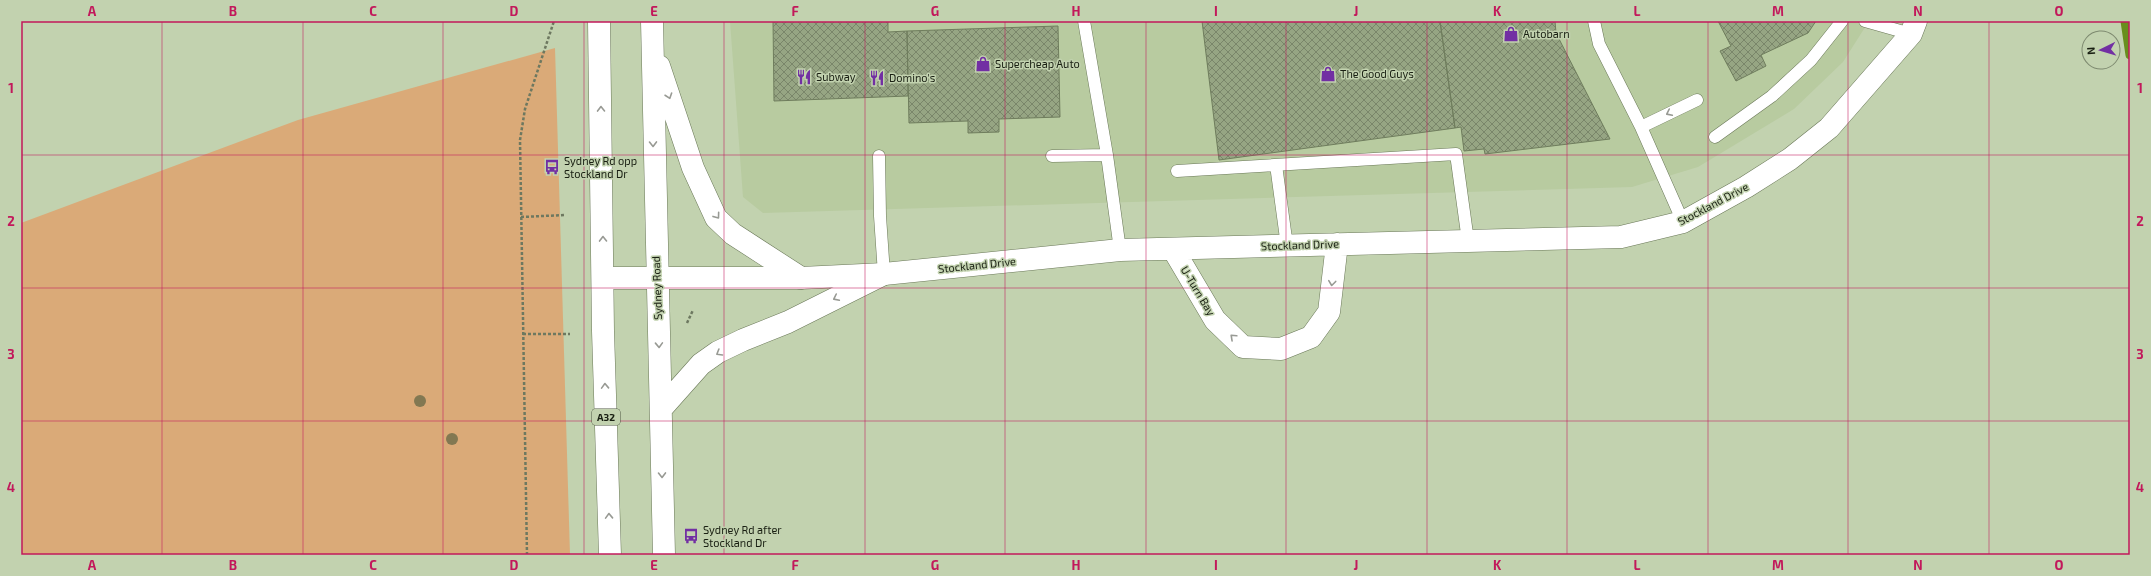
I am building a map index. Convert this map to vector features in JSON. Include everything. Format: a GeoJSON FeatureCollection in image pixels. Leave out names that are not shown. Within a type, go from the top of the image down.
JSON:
{"type":"FeatureCollection","features":[{"type":"Feature","properties":{"kind":"main road","name":"A32"},"geometry":{"type":"LineString","coordinates":[[599,21],[610,555]]}},
{"type":"Feature","properties":{"kind":"main road","name":"Sydney Road"},"geometry":{"type":"LineString","coordinates":[[652,21],[656,278],[661,409],[664,555]]}},
{"type":"Feature","properties":{"kind":"main road","name":"Stockland Drive"},"geometry":{"type":"LineString","coordinates":[[604,278],[801,278],[884,274],[1120,250],[1621,237],[1683,222],[1746,187],[1790,158],[1829,128],[1913,27]]}},
{"type":"Feature","properties":{"kind":"main road"},"geometry":{"type":"LineString","coordinates":[[652,46],[693,168],[716,218],[733,234],[801,278]]}},
{"type":"Feature","properties":{"kind":"main road","name":"U-Turn Bay"},"geometry":{"type":"LineString","coordinates":[[1173,249],[1215,320],[1243,347],[1282,349],[1311,338],[1329,312],[1337,244]]}},
{"type":"Feature","properties":{"kind":"main road"},"geometry":{"type":"LineString","coordinates":[[661,409],[702,364],[718,352],[788,322],[884,274]]}},
{"type":"Feature","properties":{"kind":"lane"},"geometry":{"type":"LineString","coordinates":[[1084,21],[1107,155],[1120,250]]}},
{"type":"Feature","properties":{"kind":"lane"},"geometry":{"type":"LineString","coordinates":[[1594,21],[1599,44],[1641,127],[1683,222]]}},
{"type":"Feature","properties":{"kind":"lane"},"geometry":{"type":"LineString","coordinates":[[1715,137],[1772,96],[1811,60],[1842,21]]}},
{"type":"Feature","properties":{"kind":"lane"},"geometry":{"type":"LineString","coordinates":[[1865,21],[1913,27]]}},
{"type":"Feature","properties":{"kind":"lane"},"geometry":{"type":"LineString","coordinates":[[1641,127],[1697,100]]}},
{"type":"Feature","properties":{"kind":"lane"},"geometry":{"type":"LineString","coordinates":[[1177,171],[1456,154],[1468,241]]}},
{"type":"Feature","properties":{"kind":"lane"},"geometry":{"type":"LineString","coordinates":[[1052,156],[1107,155]]}},
{"type":"Feature","properties":{"kind":"lane"},"geometry":{"type":"LineString","coordinates":[[879,156],[880,216],[884,274]]}},
{"type":"Feature","properties":{"kind":"lane"},"geometry":{"type":"LineString","coordinates":[[1276,165],[1287,246]]}},
{"type":"Feature","properties":{"kind":"path"},"geometry":{"type":"LineString","coordinates":[[527,555],[519,157],[522,123],[554,21]]}},
{"type":"Feature","properties":{"kind":"path"},"geometry":{"type":"LineString","coordinates":[[521,217],[565,215]]}},
{"type":"Feature","properties":{"kind":"path"},"geometry":{"type":"LineString","coordinates":[[685,330],[693,310]]}},
{"type":"Feature","properties":{"kind":"path"},"geometry":{"type":"LineString","coordinates":[[523,334],[570,334]]}},
{"type":"Feature","properties":{"kind":"shaded area"},"geometry":{"type":"Polygon","coordinates":[[[730,21],[1869,21],[1843,62],[1794,109],[1698,167],[1632,187],[763,213],[743,197],[730,21]]]}},
{"type":"Feature","properties":{"kind":"shaded area"},"geometry":{"type":"Polygon","coordinates":[[[555,48],[570,555],[21,555],[21,223],[298,120],[555,48]]]}},
{"type":"Feature","properties":{"kind":"building"},"geometry":{"type":"Polygon","coordinates":[[[773,21],[888,21],[888,32],[907,31],[908,96],[774,101],[773,21]]]}},
{"type":"Feature","properties":{"kind":"building","name":"The Good Guys"},"geometry":{"type":"Polygon","coordinates":[[[1202,21],[1440,21],[1455,128],[1219,160],[1202,21]]]}},
{"type":"Feature","properties":{"kind":"building"},"geometry":{"type":"Polygon","coordinates":[[[1440,21],[1555,21],[1556,33],[1610,139],[1485,154],[1484,149],[1464,151],[1461,127],[1455,128],[1440,21]]]}},
{"type":"Feature","properties":{"kind":"building"},"geometry":{"type":"Polygon","coordinates":[[[1718,21],[1816,21],[1808,33],[1761,55],[1766,66],[1736,81],[1720,51],[1731,46],[1718,21]]]}},
{"type":"Feature","properties":{"kind":"building","name":"Supercheap Auto"},"geometry":{"type":"Polygon","coordinates":[[[1058,26],[1060,117],[999,119],[999,132],[968,133],[968,121],[909,123],[907,31],[1058,26]]]}},
{"type":"Feature","properties":{"kind":"waterway"},"geometry":{"type":"LineString","coordinates":[[2125,21],[2130,55]]}},
{"type":"Feature","properties":{"kind":"place","name":"Autobarn"},"geometry":{"type":"Point","coordinates":[1511,34]}},
{"type":"Feature","properties":{"kind":"place","name":"Supercheap Auto"},"geometry":{"type":"Point","coordinates":[983,64]}},
{"type":"Feature","properties":{"kind":"place","name":"The Good Guys"},"geometry":{"type":"Point","coordinates":[1328,74]}},
{"type":"Feature","properties":{"kind":"place","name":"Subway"},"geometry":{"type":"Point","coordinates":[804,77]}},
{"type":"Feature","properties":{"kind":"place","name":"Domino's"},"geometry":{"type":"Point","coordinates":[877,78]}},
{"type":"Feature","properties":{"kind":"place","name":"Sydney Rd opp Stockland Dr"},"geometry":{"type":"Point","coordinates":[552,167]}},
{"type":"Feature","properties":{"kind":"place","name":"Sydney Rd after Stockland Dr"},"geometry":{"type":"Point","coordinates":[691,536]}}]}
